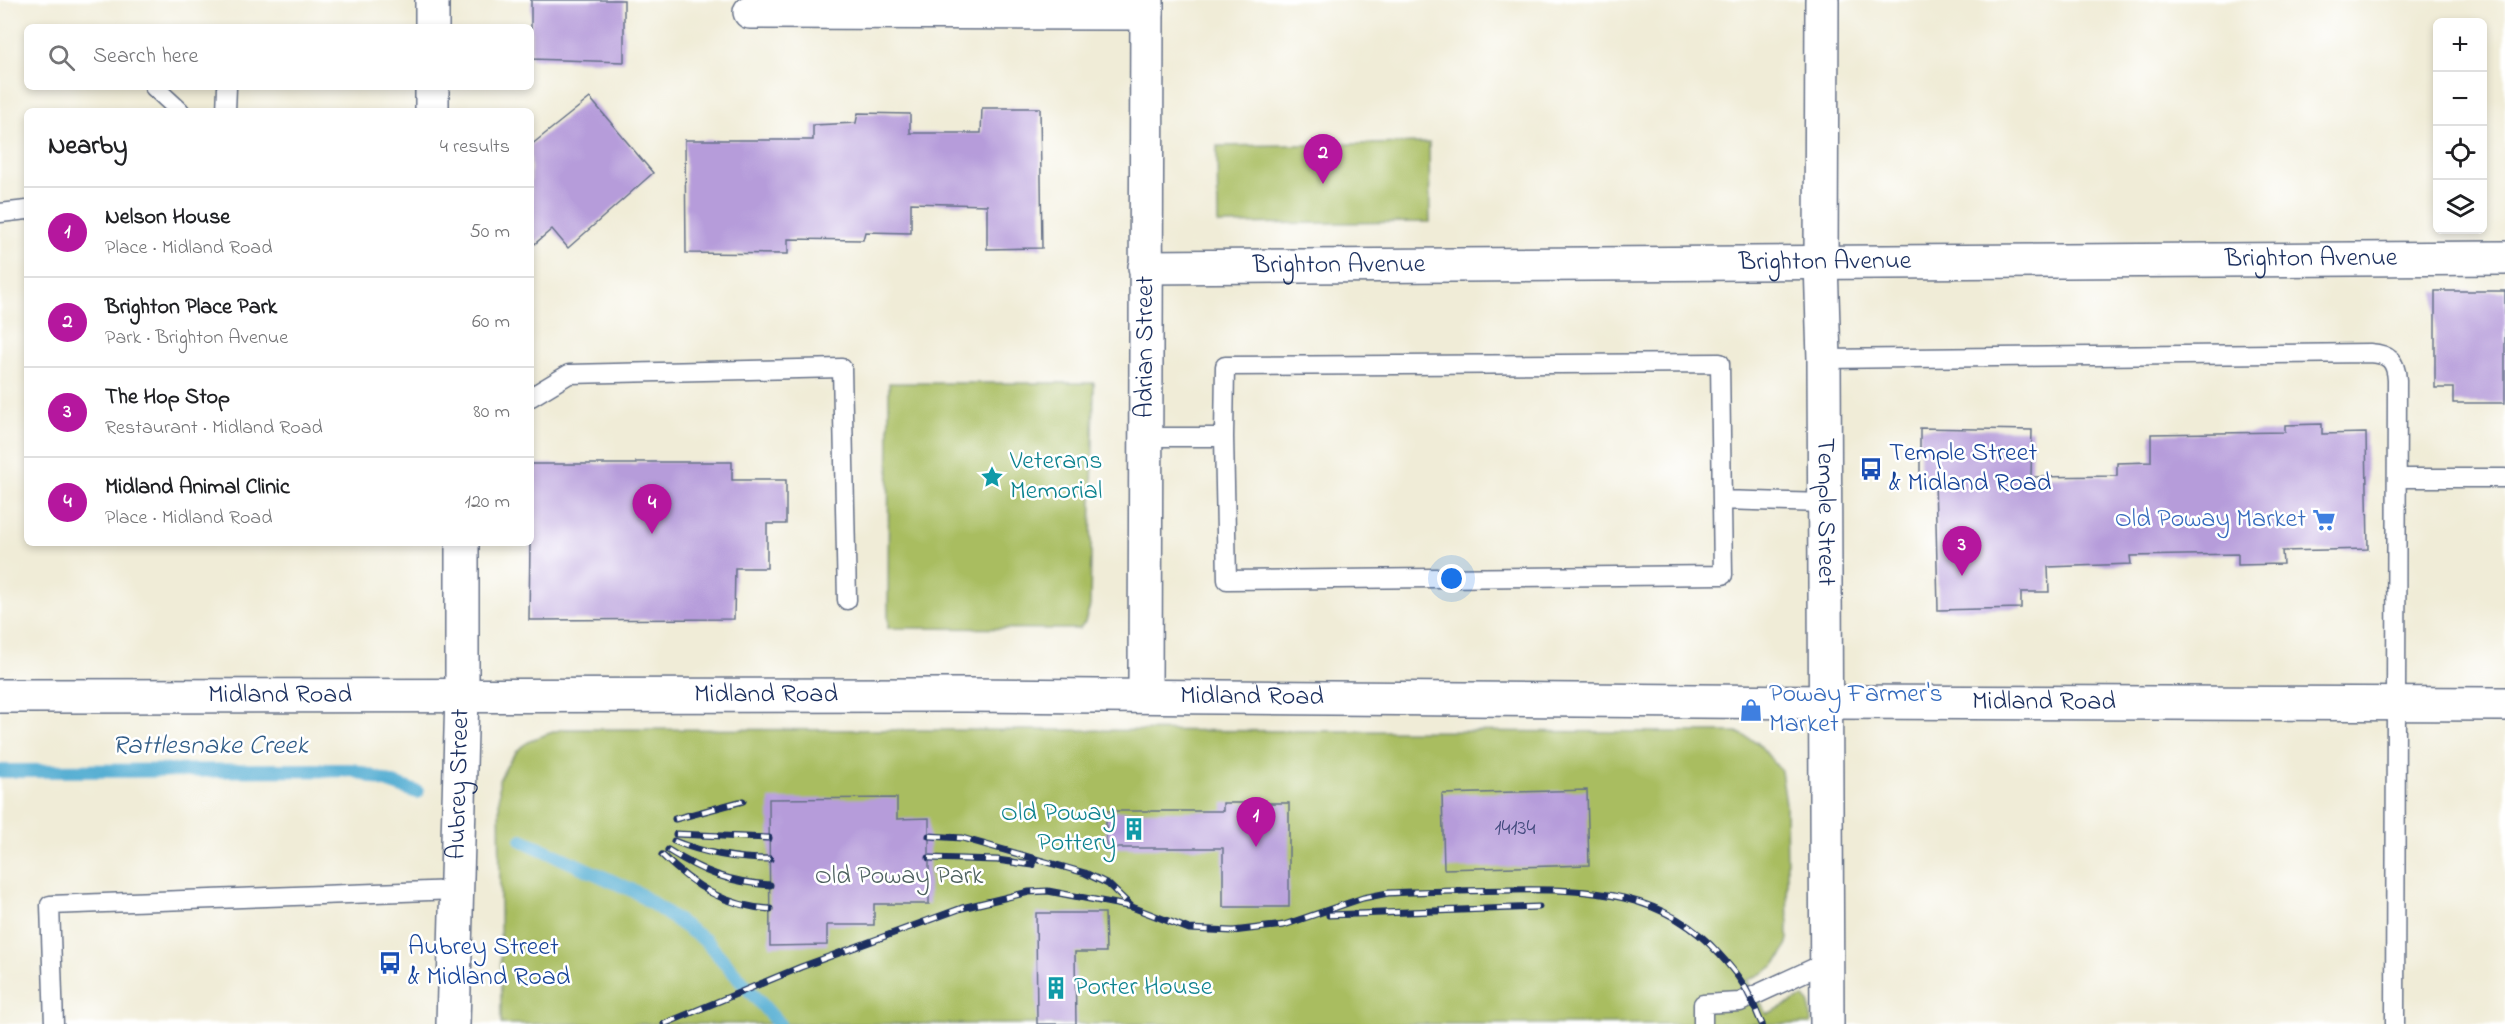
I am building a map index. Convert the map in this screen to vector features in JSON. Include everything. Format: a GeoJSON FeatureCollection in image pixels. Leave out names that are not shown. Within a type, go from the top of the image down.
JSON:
{"type":"FeatureCollection","features":[{"type":"Feature","properties":{"kind":"street"},"geometry":{"type":"LineString","coordinates":[[432,0],[432,24]]}},
{"type":"Feature","properties":{"kind":"street","name":"Temple Street"},"geometry":{"type":"LineString","coordinates":[[1822,0],[1821,262],[1824,359],[1827,1024]]}},
{"type":"Feature","properties":{"kind":"street"},"geometry":{"type":"LineString","coordinates":[[750,12],[1147,6]]}},
{"type":"Feature","properties":{"kind":"street","name":"Adrian Street"},"geometry":{"type":"LineString","coordinates":[[1145,695],[1147,6]]}},
{"type":"Feature","properties":{"kind":"street"},"geometry":{"type":"LineString","coordinates":[[432,90],[432,108]]}},
{"type":"Feature","properties":{"kind":"street","name":"Brighton Avenue"},"geometry":{"type":"LineString","coordinates":[[1145,267],[2505,258]]}},
{"type":"Feature","properties":{"kind":"street","name":"Aubrey Street"},"geometry":{"type":"LineString","coordinates":[[453,1024],[462,694],[462,546]]}},
{"type":"Feature","properties":{"kind":"street","name":"Midland Road"},"geometry":{"type":"LineString","coordinates":[[0,696],[1145,695],[1826,702],[2505,704]]}},
{"type":"Feature","properties":{"kind":"lane"},"geometry":{"type":"LineString","coordinates":[[157,90],[177,108]]}},
{"type":"Feature","properties":{"kind":"lane"},"geometry":{"type":"LineString","coordinates":[[226,108],[227,90]]}},
{"type":"Feature","properties":{"kind":"lane"},"geometry":{"type":"LineString","coordinates":[[0,213],[24,210]]}},
{"type":"Feature","properties":{"kind":"lane"},"geometry":{"type":"LineString","coordinates":[[1824,359],[2382,354],[2392,360],[2396,368],[2397,478],[2395,1024]]}},
{"type":"Feature","properties":{"kind":"lane"},"geometry":{"type":"LineString","coordinates":[[1720,363],[1723,575],[1227,580],[1224,437],[1225,366],[1720,363]]}},
{"type":"Feature","properties":{"kind":"lane"},"geometry":{"type":"LineString","coordinates":[[534,395],[569,374],[842,368],[847,600]]}},
{"type":"Feature","properties":{"kind":"lane"},"geometry":{"type":"LineString","coordinates":[[1145,437],[1224,437]]}},
{"type":"Feature","properties":{"kind":"lane"},"geometry":{"type":"LineString","coordinates":[[2397,478],[2505,478]]}},
{"type":"Feature","properties":{"kind":"lane"},"geometry":{"type":"LineString","coordinates":[[1722,501],[1825,503]]}},
{"type":"Feature","properties":{"kind":"lane"},"geometry":{"type":"LineString","coordinates":[[54,1024],[50,905],[456,890]]}},
{"type":"Feature","properties":{"kind":"lane"},"geometry":{"type":"LineString","coordinates":[[1703,1024],[1703,1004],[1740,1002],[1827,962]]}},
{"type":"Feature","properties":{"kind":"green space"},"geometry":{"type":"Polygon","coordinates":[[[1429,143],[1430,222],[1218,224],[1217,146],[1429,143]]]}},
{"type":"Feature","properties":{"kind":"green space"},"geometry":{"type":"Polygon","coordinates":[[[889,383],[1094,383],[1090,606],[1085,622],[1079,629],[888,628],[889,383]]]}},
{"type":"Feature","properties":{"kind":"green space","name":"Old Poway Park"},"geometry":{"type":"Polygon","coordinates":[[[563,729],[1737,732],[1758,743],[1781,771],[1786,804],[1788,939],[1783,954],[1774,966],[1747,980],[1767,1014],[1803,997],[1810,1004],[1811,1024],[501,1024],[499,780],[517,751],[524,745],[563,729]]]}},
{"type":"Feature","properties":{"kind":"building"},"geometry":{"type":"Polygon","coordinates":[[[531,0],[624,0],[624,62],[534,59],[534,24],[531,24],[531,0]]]}},
{"type":"Feature","properties":{"kind":"building"},"geometry":{"type":"Polygon","coordinates":[[[590,98],[653,173],[568,248],[552,229],[534,244],[534,143],[590,98]]]}},
{"type":"Feature","properties":{"kind":"building"},"geometry":{"type":"Polygon","coordinates":[[[982,108],[1040,108],[1042,248],[987,249],[987,205],[911,203],[911,233],[865,232],[863,240],[788,239],[788,254],[686,253],[685,140],[813,140],[813,125],[856,123],[858,113],[910,114],[910,133],[981,133],[982,108]]]}},
{"type":"Feature","properties":{"kind":"building"},"geometry":{"type":"Polygon","coordinates":[[[2435,291],[2505,291],[2505,403],[2453,403],[2453,388],[2435,388],[2435,291]]]}},
{"type":"Feature","properties":{"kind":"building"},"geometry":{"type":"Polygon","coordinates":[[[2322,424],[2322,434],[2366,433],[2368,549],[2282,551],[2283,564],[2238,565],[2238,554],[2130,556],[2131,564],[2048,567],[2049,592],[2021,592],[2021,608],[1938,610],[1935,478],[1920,478],[1920,428],[2032,430],[2031,477],[2117,476],[2117,463],[2151,462],[2151,434],[2285,432],[2285,425],[2322,424]]]}},
{"type":"Feature","properties":{"kind":"building"},"geometry":{"type":"Polygon","coordinates":[[[636,462],[732,462],[732,480],[786,480],[786,524],[767,524],[767,568],[735,568],[734,619],[529,620],[530,546],[534,546],[534,464],[636,464],[636,462]]]}},
{"type":"Feature","properties":{"kind":"building"},"geometry":{"type":"Polygon","coordinates":[[[1587,790],[1589,865],[1444,869],[1442,794],[1587,790]]]}},
{"type":"Feature","properties":{"kind":"building"},"geometry":{"type":"Polygon","coordinates":[[[897,798],[897,819],[929,818],[929,904],[874,904],[874,925],[827,925],[827,945],[770,946],[769,799],[897,798]]]}},
{"type":"Feature","properties":{"kind":"building"},"geometry":{"type":"Polygon","coordinates":[[[1223,803],[1289,803],[1289,907],[1223,907],[1223,848],[1106,848],[1106,811],[1223,811],[1223,803]]]}},
{"type":"Feature","properties":{"kind":"building","name":"Porter House"},"geometry":{"type":"Polygon","coordinates":[[[1036,913],[1105,913],[1106,952],[1075,952],[1076,1024],[1037,1024],[1036,913]]]}},
{"type":"Feature","properties":{"kind":"waterway","name":"Rattlesnake Creek"},"geometry":{"type":"LineString","coordinates":[[0,771],[353,770],[417,792]]}},
{"type":"Feature","properties":{"kind":"waterway","name":"Rattlesnake Creek"},"geometry":{"type":"LineString","coordinates":[[522,840],[636,892],[706,941],[779,1024]]}},
{"type":"Feature","properties":{"kind":"railway"},"geometry":{"type":"LineString","coordinates":[[675,819],[743,801]]}},
{"type":"Feature","properties":{"kind":"railway"},"geometry":{"type":"LineString","coordinates":[[676,834],[769,838]]}},
{"type":"Feature","properties":{"kind":"railway"},"geometry":{"type":"LineString","coordinates":[[929,836],[962,838],[1085,873],[1108,884],[1132,907]]}},
{"type":"Feature","properties":{"kind":"railway"},"geometry":{"type":"LineString","coordinates":[[674,841],[721,855],[770,859]]}},
{"type":"Feature","properties":{"kind":"railway"},"geometry":{"type":"LineString","coordinates":[[668,850],[716,875],[770,885]]}},
{"type":"Feature","properties":{"kind":"railway"},"geometry":{"type":"LineString","coordinates":[[662,855],[698,885],[724,899],[738,904],[770,909]]}},
{"type":"Feature","properties":{"kind":"railway"},"geometry":{"type":"LineString","coordinates":[[929,858],[997,860],[1033,865]]}},
{"type":"Feature","properties":{"kind":"railway"},"geometry":{"type":"LineString","coordinates":[[664,1024],[801,967],[962,908],[1029,892],[1048,891],[1132,907],[1189,929],[1233,931],[1284,925],[1363,898],[1388,893],[1540,890],[1597,893],[1624,898],[1650,906],[1675,918],[1698,934],[1732,969],[1746,989],[1762,1024]]}},
{"type":"Feature","properties":{"kind":"railway"},"geometry":{"type":"LineString","coordinates":[[1329,915],[1539,907]]}},
{"type":"Feature","properties":{"kind":"place","name":"Brighton Place Park"},"geometry":{"type":"Point","coordinates":[1323,184]}},
{"type":"Feature","properties":{"kind":"place","name":"Temple Street & Midland Road"},"geometry":{"type":"Point","coordinates":[1871,469]}},
{"type":"Feature","properties":{"kind":"place","name":"Veterans Memorial"},"geometry":{"type":"Point","coordinates":[992,477]}},
{"type":"Feature","properties":{"kind":"place","name":"Old Poway Market"},"geometry":{"type":"Point","coordinates":[2324,520]}},
{"type":"Feature","properties":{"kind":"place","name":"Midland Animal Clinic"},"geometry":{"type":"Point","coordinates":[652,534]}},
{"type":"Feature","properties":{"kind":"place","name":"The Hop Stop"},"geometry":{"type":"Point","coordinates":[1962,576]}},
{"type":"Feature","properties":{"kind":"place","name":"Poway Farmer's Market"},"geometry":{"type":"Point","coordinates":[1751,710]}},
{"type":"Feature","properties":{"kind":"place","name":"Old Poway Pottery"},"geometry":{"type":"Point","coordinates":[1134,829]}},
{"type":"Feature","properties":{"kind":"place","name":"Nelson House"},"geometry":{"type":"Point","coordinates":[1256,847]}},
{"type":"Feature","properties":{"kind":"place","name":"Aubrey Street & Midland Road"},"geometry":{"type":"Point","coordinates":[390,963]}},
{"type":"Feature","properties":{"kind":"place","name":"Porter House"},"geometry":{"type":"Point","coordinates":[1056,988]}}]}
